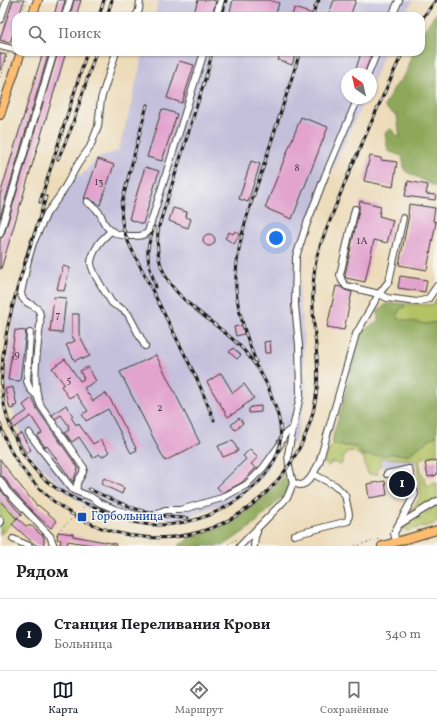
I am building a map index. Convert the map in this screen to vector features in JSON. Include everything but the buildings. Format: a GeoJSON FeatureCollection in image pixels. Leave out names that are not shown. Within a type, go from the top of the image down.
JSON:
{"type":"FeatureCollection","features":[{"type":"Feature","properties":{"kind":"main road"},"geometry":{"type":"LineString","coordinates":[[34,12],[38,0]]}},
{"type":"Feature","properties":{"kind":"main road"},"geometry":{"type":"LineString","coordinates":[[0,115],[19,56]]}},
{"type":"Feature","properties":{"kind":"main road"},"geometry":{"type":"LineString","coordinates":[[382,546],[437,530]]}},
{"type":"Feature","properties":{"kind":"street"},"geometry":{"type":"LineString","coordinates":[[0,20],[7,0]]}},
{"type":"Feature","properties":{"kind":"street"},"geometry":{"type":"LineString","coordinates":[[66,12],[70,0]]}},
{"type":"Feature","properties":{"kind":"street"},"geometry":{"type":"LineString","coordinates":[[138,12],[140,0]]}},
{"type":"Feature","properties":{"kind":"street"},"geometry":{"type":"LineString","coordinates":[[217,12],[221,0]]}},
{"type":"Feature","properties":{"kind":"street"},"geometry":{"type":"LineString","coordinates":[[394,12],[399,0]]}},
{"type":"Feature","properties":{"kind":"street"},"geometry":{"type":"LineString","coordinates":[[0,46],[12,49]]}},
{"type":"Feature","properties":{"kind":"street"},"geometry":{"type":"LineString","coordinates":[[0,234],[53,56]]}},
{"type":"Feature","properties":{"kind":"street"},"geometry":{"type":"LineString","coordinates":[[36,395],[40,312],[22,298],[21,293],[28,260],[33,243],[47,213],[90,147],[98,127],[101,99],[115,56]]}},
{"type":"Feature","properties":{"kind":"street"},"geometry":{"type":"LineString","coordinates":[[87,202],[98,210],[105,225],[115,234],[143,236],[148,232],[203,56]]}},
{"type":"Feature","properties":{"kind":"street"},"geometry":{"type":"LineString","coordinates":[[370,68],[375,56]]}},
{"type":"Feature","properties":{"kind":"street"},"geometry":{"type":"LineString","coordinates":[[240,546],[288,496],[293,483],[288,454],[300,396],[299,346],[295,305],[296,257],[325,176],[355,104]]}},
{"type":"Feature","properties":{"kind":"street"},"geometry":{"type":"LineString","coordinates":[[355,209],[340,275],[346,286],[379,294],[387,298],[417,302],[428,299],[437,286]]}},
{"type":"Feature","properties":{"kind":"street"},"geometry":{"type":"LineString","coordinates":[[293,483],[300,485],[304,484],[313,474],[319,463],[356,334],[379,294],[389,281],[403,218]]}},
{"type":"Feature","properties":{"kind":"street"},"geometry":{"type":"LineString","coordinates":[[111,231],[98,245],[91,263],[92,267],[112,302],[128,314],[145,346]]}},
{"type":"Feature","properties":{"kind":"street"},"geometry":{"type":"LineString","coordinates":[[30,333],[27,381],[30,389],[36,395],[41,406],[84,468],[84,471],[76,485],[80,493]]}},
{"type":"Feature","properties":{"kind":"street"},"geometry":{"type":"LineString","coordinates":[[29,433],[73,490],[117,510],[147,518],[165,510],[180,510],[222,498],[246,485],[263,468],[279,446],[285,434],[293,428]]}},
{"type":"Feature","properties":{"kind":"street"},"geometry":{"type":"LineString","coordinates":[[387,474],[409,469],[415,494],[394,533],[396,542]]}},
{"type":"Feature","properties":{"kind":"street"},"geometry":{"type":"LineString","coordinates":[[294,535],[348,521],[349,514],[345,495],[336,486],[313,474]]}},
{"type":"Feature","properties":{"kind":"street"},"geometry":{"type":"LineString","coordinates":[[0,480],[7,491],[50,536],[53,544]]}},
{"type":"Feature","properties":{"kind":"street"},"geometry":{"type":"LineString","coordinates":[[398,524],[437,501]]}},
{"type":"Feature","properties":{"kind":"street"},"geometry":{"type":"LineString","coordinates":[[254,546],[255,537],[262,524]]}},
{"type":"Feature","properties":{"kind":"street"},"geometry":{"type":"LineString","coordinates":[[13,539],[29,546]]}},
{"type":"Feature","properties":{"kind":"path"},"geometry":{"type":"LineString","coordinates":[[22,12],[26,0]]}},
{"type":"Feature","properties":{"kind":"path"},"geometry":{"type":"LineString","coordinates":[[53,544],[59,530],[76,516],[83,514],[80,493]]}},
{"type":"Feature","properties":{"kind":"shaded area"},"geometry":{"type":"Polygon","coordinates":[[[159,0],[413,0],[406,12],[155,12],[159,0]]]}},
{"type":"Feature","properties":{"kind":"shaded area"},"geometry":{"type":"Polygon","coordinates":[[[142,56],[383,56],[377,71],[377,68],[341,68],[341,104],[362,104],[332,170],[309,228],[301,256],[299,296],[304,335],[304,377],[307,378],[307,388],[294,445],[290,444],[283,431],[277,451],[264,476],[237,498],[181,520],[96,514],[66,492],[28,453],[5,389],[14,306],[24,296],[30,262],[46,221],[61,200],[76,174],[81,176],[98,157],[118,151],[132,102],[142,56]]]}},
{"type":"Feature","properties":{"kind":"shaded area"},"geometry":{"type":"Polygon","coordinates":[[[383,459],[415,461],[415,466],[393,465],[393,470],[388,469],[382,467],[383,459]]]}},
{"type":"Feature","properties":{"kind":"green space"},"geometry":{"type":"Polygon","coordinates":[[[437,13],[437,188],[405,171],[402,156],[388,151],[385,133],[391,129],[400,138],[397,116],[384,107],[394,88],[406,73],[411,56],[425,56],[425,29],[437,13]]]}},
{"type":"Feature","properties":{"kind":"green space"},"geometry":{"type":"Polygon","coordinates":[[[437,298],[437,322],[426,324],[399,319],[397,316],[400,309],[405,307],[404,304],[433,305],[437,298]]]}},
{"type":"Feature","properties":{"kind":"green space"},"geometry":{"type":"Polygon","coordinates":[[[387,304],[404,304],[405,307],[400,309],[397,316],[399,319],[426,324],[437,322],[437,436],[431,438],[406,455],[362,455],[355,447],[334,445],[332,442],[334,432],[343,404],[351,369],[364,330],[376,323],[378,320],[378,310],[387,304]]]}},
{"type":"Feature","properties":{"kind":"green space"},"geometry":{"type":"Polygon","coordinates":[[[437,436],[437,454],[424,457],[419,461],[421,471],[427,485],[437,483],[437,498],[416,512],[413,512],[412,510],[421,495],[416,460],[381,458],[381,466],[377,468],[378,474],[368,474],[364,458],[354,451],[346,452],[341,465],[332,462],[329,466],[324,463],[331,446],[334,445],[354,447],[374,456],[392,454],[406,455],[431,438],[437,436]]]}},
{"type":"Feature","properties":{"kind":"green space"},"geometry":{"type":"Polygon","coordinates":[[[286,474],[290,480],[283,496],[252,526],[223,546],[178,546],[195,536],[226,524],[254,506],[271,491],[286,474]]]}},
{"type":"Feature","properties":{"kind":"green space"},"geometry":{"type":"Polygon","coordinates":[[[0,501],[16,519],[0,535],[0,501]]]}},
{"type":"Feature","properties":{"kind":"green space"},"geometry":{"type":"Polygon","coordinates":[[[437,505],[437,523],[407,531],[405,530],[405,527],[437,505]]]}},
{"type":"Feature","properties":{"kind":"railway"},"geometry":{"type":"LineString","coordinates":[[100,12],[104,0]]}},
{"type":"Feature","properties":{"kind":"railway"},"geometry":{"type":"LineString","coordinates":[[108,12],[112,0]]}},
{"type":"Feature","properties":{"kind":"railway"},"geometry":{"type":"LineString","coordinates":[[223,12],[226,0]]}},
{"type":"Feature","properties":{"kind":"railway"},"geometry":{"type":"LineString","coordinates":[[314,12],[319,0]]}},
{"type":"Feature","properties":{"kind":"railway"},"geometry":{"type":"LineString","coordinates":[[425,15],[436,0]]}},
{"type":"Feature","properties":{"kind":"railway"},"geometry":{"type":"LineString","coordinates":[[40,202],[86,56]]}},
{"type":"Feature","properties":{"kind":"railway"},"geometry":{"type":"LineString","coordinates":[[58,159],[71,129],[95,56]]}},
{"type":"Feature","properties":{"kind":"railway"},"geometry":{"type":"LineString","coordinates":[[46,197],[15,295],[2,363],[2,390],[4,405],[19,447],[36,471],[59,490],[82,502],[133,522],[159,525],[172,524],[198,519],[223,509],[249,491],[262,479],[276,457],[281,435],[277,411],[259,370],[239,345],[194,308],[169,282],[161,267],[157,248],[159,226],[211,56]]}},
{"type":"Feature","properties":{"kind":"railway"},"geometry":{"type":"LineString","coordinates":[[256,362],[241,317],[236,289],[236,274],[240,243],[248,212],[299,56]]}},
{"type":"Feature","properties":{"kind":"railway"},"geometry":{"type":"LineString","coordinates":[[0,423],[12,453],[32,481],[44,493],[57,504],[85,521],[132,536],[165,538],[182,536],[214,527],[234,517],[253,504],[270,489],[297,453],[306,433],[313,411],[318,376],[313,316],[313,286],[318,251],[346,179],[401,56]]}},
{"type":"Feature","properties":{"kind":"railway"},"geometry":{"type":"LineString","coordinates":[[147,105],[122,202],[121,214],[123,225],[130,246],[197,379],[214,420]]}},
{"type":"Feature","properties":{"kind":"railway"},"geometry":{"type":"LineString","coordinates":[[154,227],[149,243],[148,259],[156,287]]}},
{"type":"Feature","properties":{"kind":"railway"},"geometry":{"type":"LineString","coordinates":[[89,489],[112,500],[150,513],[175,518],[188,518]]}},
{"type":"Feature","properties":{"kind":"place","name":"Станция Переливания Крови"},"geometry":{"type":"Point","coordinates":[402,484]}},
{"type":"Feature","properties":{"kind":"place","name":"Горбольница"},"geometry":{"type":"Point","coordinates":[82,517]}}]}
